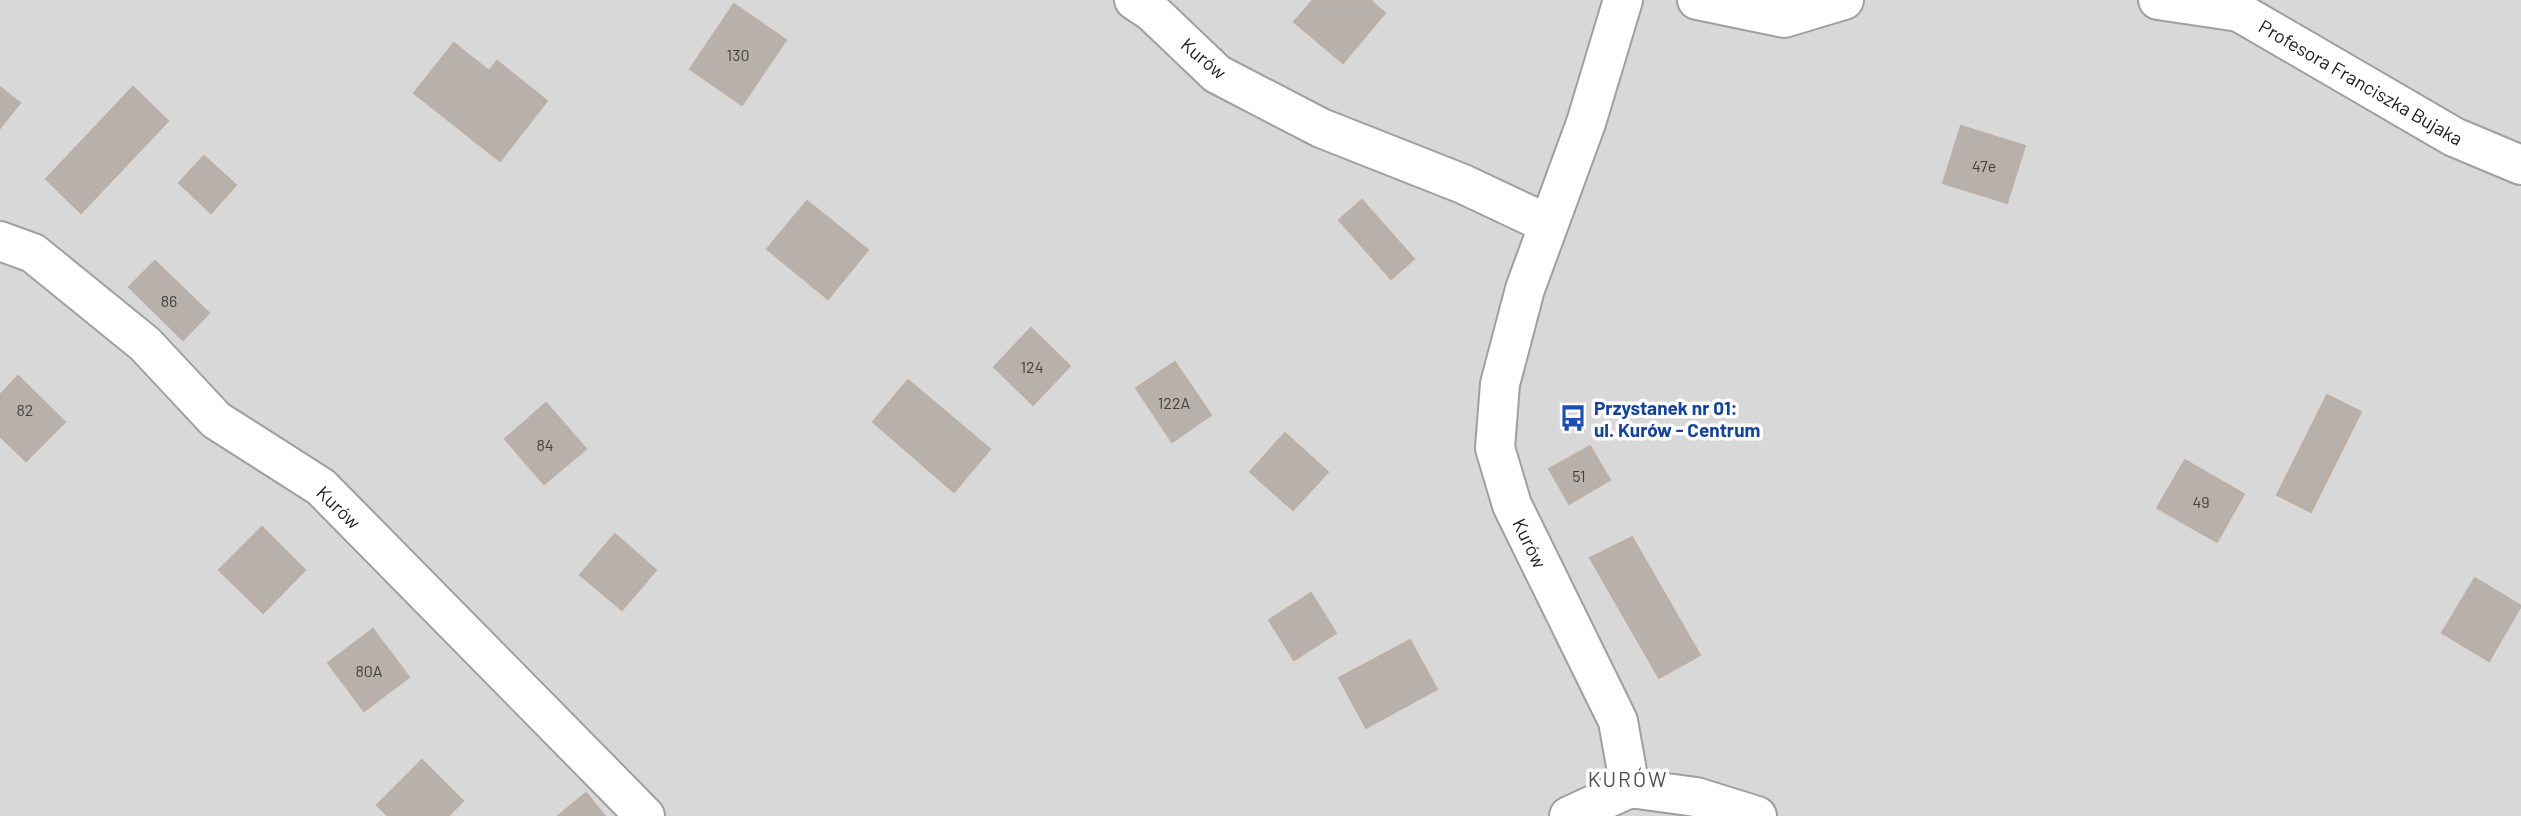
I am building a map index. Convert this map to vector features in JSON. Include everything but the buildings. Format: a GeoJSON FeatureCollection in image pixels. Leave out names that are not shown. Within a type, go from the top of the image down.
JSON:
{"type":"FeatureCollection","features":[{"type":"Feature","properties":{"kind":"street","name":"Kurów"},"geometry":{"type":"LineString","coordinates":[[1134,0],[1152,12],[1217,74],[1321,128],[1463,184],[1548,225]]}},
{"type":"Feature","properties":{"kind":"street","name":"Kurów"},"geometry":{"type":"LineString","coordinates":[[1623,0],[1586,123],[1525,289],[1500,384],[1494,448],[1512,505],[1618,721],[1630,788]]}},
{"type":"Feature","properties":{"kind":"street"},"geometry":{"type":"LineString","coordinates":[[1697,0],[1784,18],[1844,0]]}},
{"type":"Feature","properties":{"kind":"street","name":"Profesora Franciszka Bujaka"},"geometry":{"type":"LineString","coordinates":[[2158,0],[2239,12],[2454,137],[2521,165]]}},
{"type":"Feature","properties":{"kind":"street","name":"Kurów"},"geometry":{"type":"LineString","coordinates":[[0,240],[33,253],[145,344],[216,420],[321,487],[645,816]]}},
{"type":"Feature","properties":{"kind":"street"},"geometry":{"type":"LineString","coordinates":[[1569,816],[1630,788],[1696,797],[1757,816]]}},
{"type":"Feature","properties":{"kind":"shaded area"},"geometry":{"type":"Polygon","coordinates":[[[0,0],[2521,0],[2521,816],[0,816],[0,0]]]}},
{"type":"Feature","properties":{"kind":"place","name":"Przystanek nr 01: ul. Kurów - Centrum"},"geometry":{"type":"Point","coordinates":[1573,418]}},
{"type":"Feature","properties":{"kind":"district","name":"KURÓW"},"geometry":{"type":"Point","coordinates":[1628,778]}}]}
